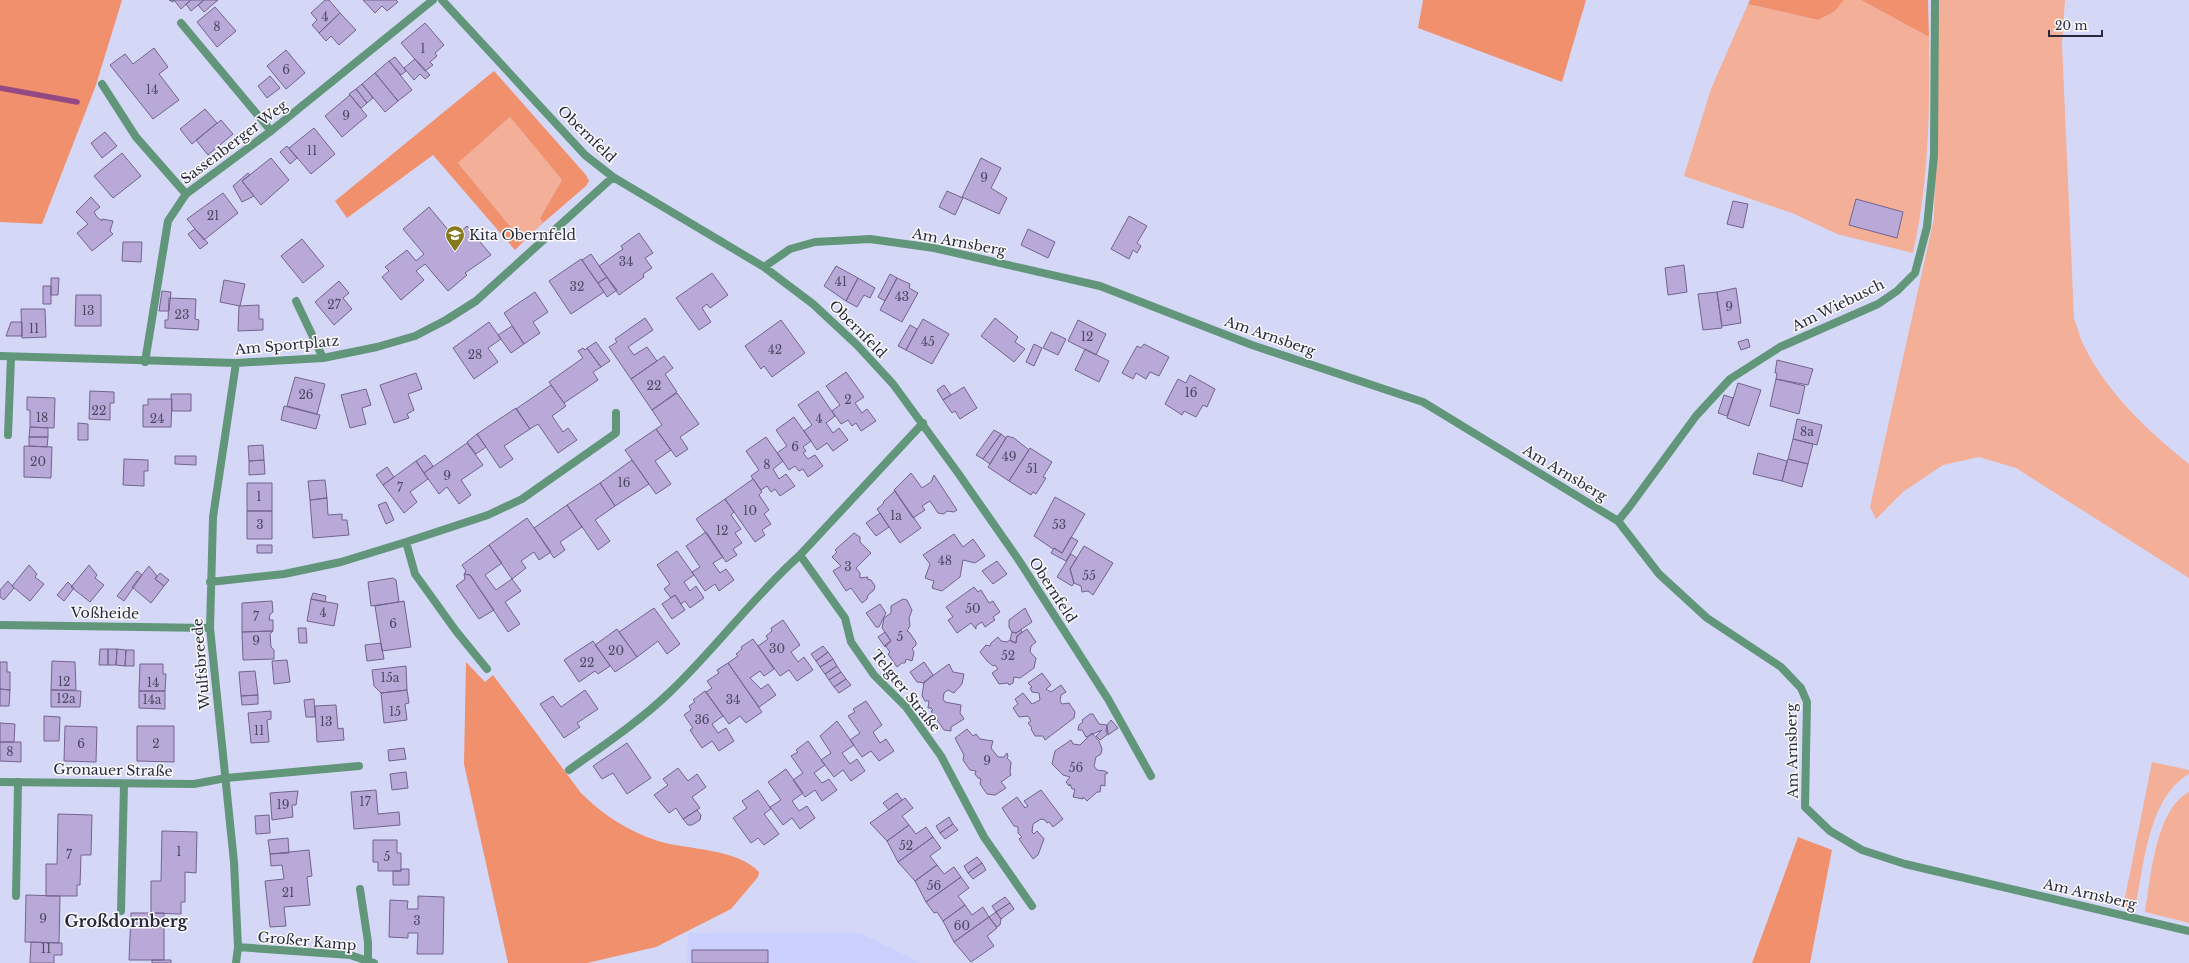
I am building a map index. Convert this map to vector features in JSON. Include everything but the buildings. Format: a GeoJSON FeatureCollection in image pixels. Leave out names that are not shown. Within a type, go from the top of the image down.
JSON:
{"type":"FeatureCollection","features":[{"type":"Feature","properties":{"kind":"street","name":"Sassenberger Weg"},"geometry":{"type":"LineString","coordinates":[[145,362],[168,221],[186,194],[271,131],[433,0]]}},
{"type":"Feature","properties":{"kind":"street","name":"Obernfeld"},"geometry":{"type":"LineString","coordinates":[[442,0],[585,155],[613,177],[764,267],[813,304],[857,345],[893,384],[923,423],[1018,559],[1108,699],[1151,776]]}},
{"type":"Feature","properties":{"kind":"street","name":"Am Wiebusch"},"geometry":{"type":"LineString","coordinates":[[1618,521],[1696,416],[1730,378],[1780,347],[1878,304],[1896,291],[1915,273],[1927,227],[1934,155],[1935,0]]}},
{"type":"Feature","properties":{"kind":"street"},"geometry":{"type":"LineString","coordinates":[[181,23],[271,131]]}},
{"type":"Feature","properties":{"kind":"street"},"geometry":{"type":"LineString","coordinates":[[102,84],[136,137],[186,194]]}},
{"type":"Feature","properties":{"kind":"street","name":"Am Sportplatz"},"geometry":{"type":"LineString","coordinates":[[0,356],[145,362],[236,363],[324,358],[377,347],[415,336],[446,320],[476,301],[613,177]]}},
{"type":"Feature","properties":{"kind":"street","name":"Am Arnsberg"},"geometry":{"type":"LineString","coordinates":[[764,267],[790,249],[815,242],[870,239],[934,248],[1100,286],[1252,345],[1423,402],[1618,521],[1659,574],[1707,618],[1781,667],[1801,688],[1807,702],[1806,807],[1830,831],[1862,850],[1905,864],[2189,931]]}},
{"type":"Feature","properties":{"kind":"street"},"geometry":{"type":"LineString","coordinates":[[296,301],[324,358]]}},
{"type":"Feature","properties":{"kind":"street"},"geometry":{"type":"LineString","coordinates":[[8,435],[11,357]]}},
{"type":"Feature","properties":{"kind":"street","name":"Wulfsbreede"},"geometry":{"type":"LineString","coordinates":[[236,363],[213,517],[210,582],[210,628],[234,862],[238,948],[236,963]]}},
{"type":"Feature","properties":{"kind":"street"},"geometry":{"type":"LineString","coordinates":[[210,582],[284,574],[342,562],[488,515],[522,499],[616,433],[616,414]]}},
{"type":"Feature","properties":{"kind":"street"},"geometry":{"type":"LineString","coordinates":[[569,770],[637,721],[671,691],[778,574],[800,555],[923,423]]}},
{"type":"Feature","properties":{"kind":"street"},"geometry":{"type":"LineString","coordinates":[[406,542],[415,574],[456,631],[487,669]]}},
{"type":"Feature","properties":{"kind":"street","name":"Telgter Straße"},"geometry":{"type":"LineString","coordinates":[[800,555],[846,618],[851,642],[874,675],[906,707],[941,756],[984,837],[1032,906]]}},
{"type":"Feature","properties":{"kind":"street","name":"Voßheide"},"geometry":{"type":"LineString","coordinates":[[0,625],[210,628]]}},
{"type":"Feature","properties":{"kind":"street","name":"Gronauer Straße"},"geometry":{"type":"LineString","coordinates":[[0,782],[194,784],[226,778],[359,766]]}},
{"type":"Feature","properties":{"kind":"street"},"geometry":{"type":"LineString","coordinates":[[16,896],[18,782]]}},
{"type":"Feature","properties":{"kind":"street"},"geometry":{"type":"LineString","coordinates":[[121,911],[124,784]]}},
{"type":"Feature","properties":{"kind":"street"},"geometry":{"type":"LineString","coordinates":[[360,889],[371,962]]}},
{"type":"Feature","properties":{"kind":"street","name":"Großer Kamp"},"geometry":{"type":"LineString","coordinates":[[238,948],[350,955],[371,962]]}},
{"type":"Feature","properties":{"kind":"shaded area"},"geometry":{"type":"Polygon","coordinates":[[[0,0],[122,0],[96,85],[42,224],[0,222],[0,0]]]}},
{"type":"Feature","properties":{"kind":"shaded area"},"geometry":{"type":"Polygon","coordinates":[[[1423,0],[1586,0],[1562,82],[1418,28],[1423,0]]]}},
{"type":"Feature","properties":{"kind":"shaded area"},"geometry":{"type":"Polygon","coordinates":[[[1750,0],[1844,0],[1834,12],[1818,20],[1748,4],[1750,0]]]}},
{"type":"Feature","properties":{"kind":"shaded area"},"geometry":{"type":"Polygon","coordinates":[[[1844,0],[1861,0],[1929,37],[1929,118],[1925,172],[1913,253],[1837,234],[1792,213],[1684,176],[1711,89],[1748,4],[1818,20],[1834,12],[1844,0]]]}},
{"type":"Feature","properties":{"kind":"shaded area"},"geometry":{"type":"Polygon","coordinates":[[[1861,0],[1928,0],[1929,37],[1861,0]]]}},
{"type":"Feature","properties":{"kind":"shaded area"},"geometry":{"type":"Polygon","coordinates":[[[1938,0],[2065,0],[2062,44],[2074,319],[2085,348],[2095,365],[2118,397],[2144,425],[2189,464],[2189,578],[2016,468],[1979,457],[1943,465],[1903,492],[1876,519],[1870,507],[1934,218],[1938,0]]]}},
{"type":"Feature","properties":{"kind":"shaded area"},"geometry":{"type":"Polygon","coordinates":[[[494,71],[586,175],[589,181],[586,186],[543,223],[540,218],[562,180],[510,117],[458,163],[523,242],[515,250],[433,155],[347,218],[335,201],[494,71]]]}},
{"type":"Feature","properties":{"kind":"shaded area"},"geometry":{"type":"Polygon","coordinates":[[[510,117],[562,180],[540,218],[543,223],[523,242],[458,163],[510,117]]]}},
{"type":"Feature","properties":{"kind":"shaded area"},"geometry":{"type":"Polygon","coordinates":[[[466,662],[485,682],[493,675],[581,793],[616,822],[658,841],[711,851],[738,858],[750,864],[759,872],[758,877],[731,909],[656,947],[587,963],[508,963],[464,764],[466,662]]]}},
{"type":"Feature","properties":{"kind":"shaded area"},"geometry":{"type":"Polygon","coordinates":[[[2152,762],[2189,770],[2189,774],[2175,785],[2165,799],[2156,816],[2145,854],[2135,909],[2123,908],[2152,762]]]}},
{"type":"Feature","properties":{"kind":"shaded area"},"geometry":{"type":"Polygon","coordinates":[[[2189,792],[2189,923],[2145,912],[2156,846],[2162,829],[2169,814],[2178,801],[2189,792]]]}},
{"type":"Feature","properties":{"kind":"shaded area"},"geometry":{"type":"Polygon","coordinates":[[[1798,837],[1832,850],[1810,963],[1752,963],[1798,837]]]}},
{"type":"Feature","properties":{"kind":"shaded area"},"geometry":{"type":"Polygon","coordinates":[[[688,933],[860,933],[921,963],[687,963],[688,933]]]}},
{"type":"Feature","properties":{"kind":"waterway"},"geometry":{"type":"LineString","coordinates":[[0,88],[77,102]]}},
{"type":"Feature","properties":{"kind":"place","name":"Kita Obernfeld"},"geometry":{"type":"Point","coordinates":[455,252]}},
{"type":"Feature","properties":{"kind":"district","name":"Großdornberg"},"geometry":{"type":"Point","coordinates":[126,921]}}]}
